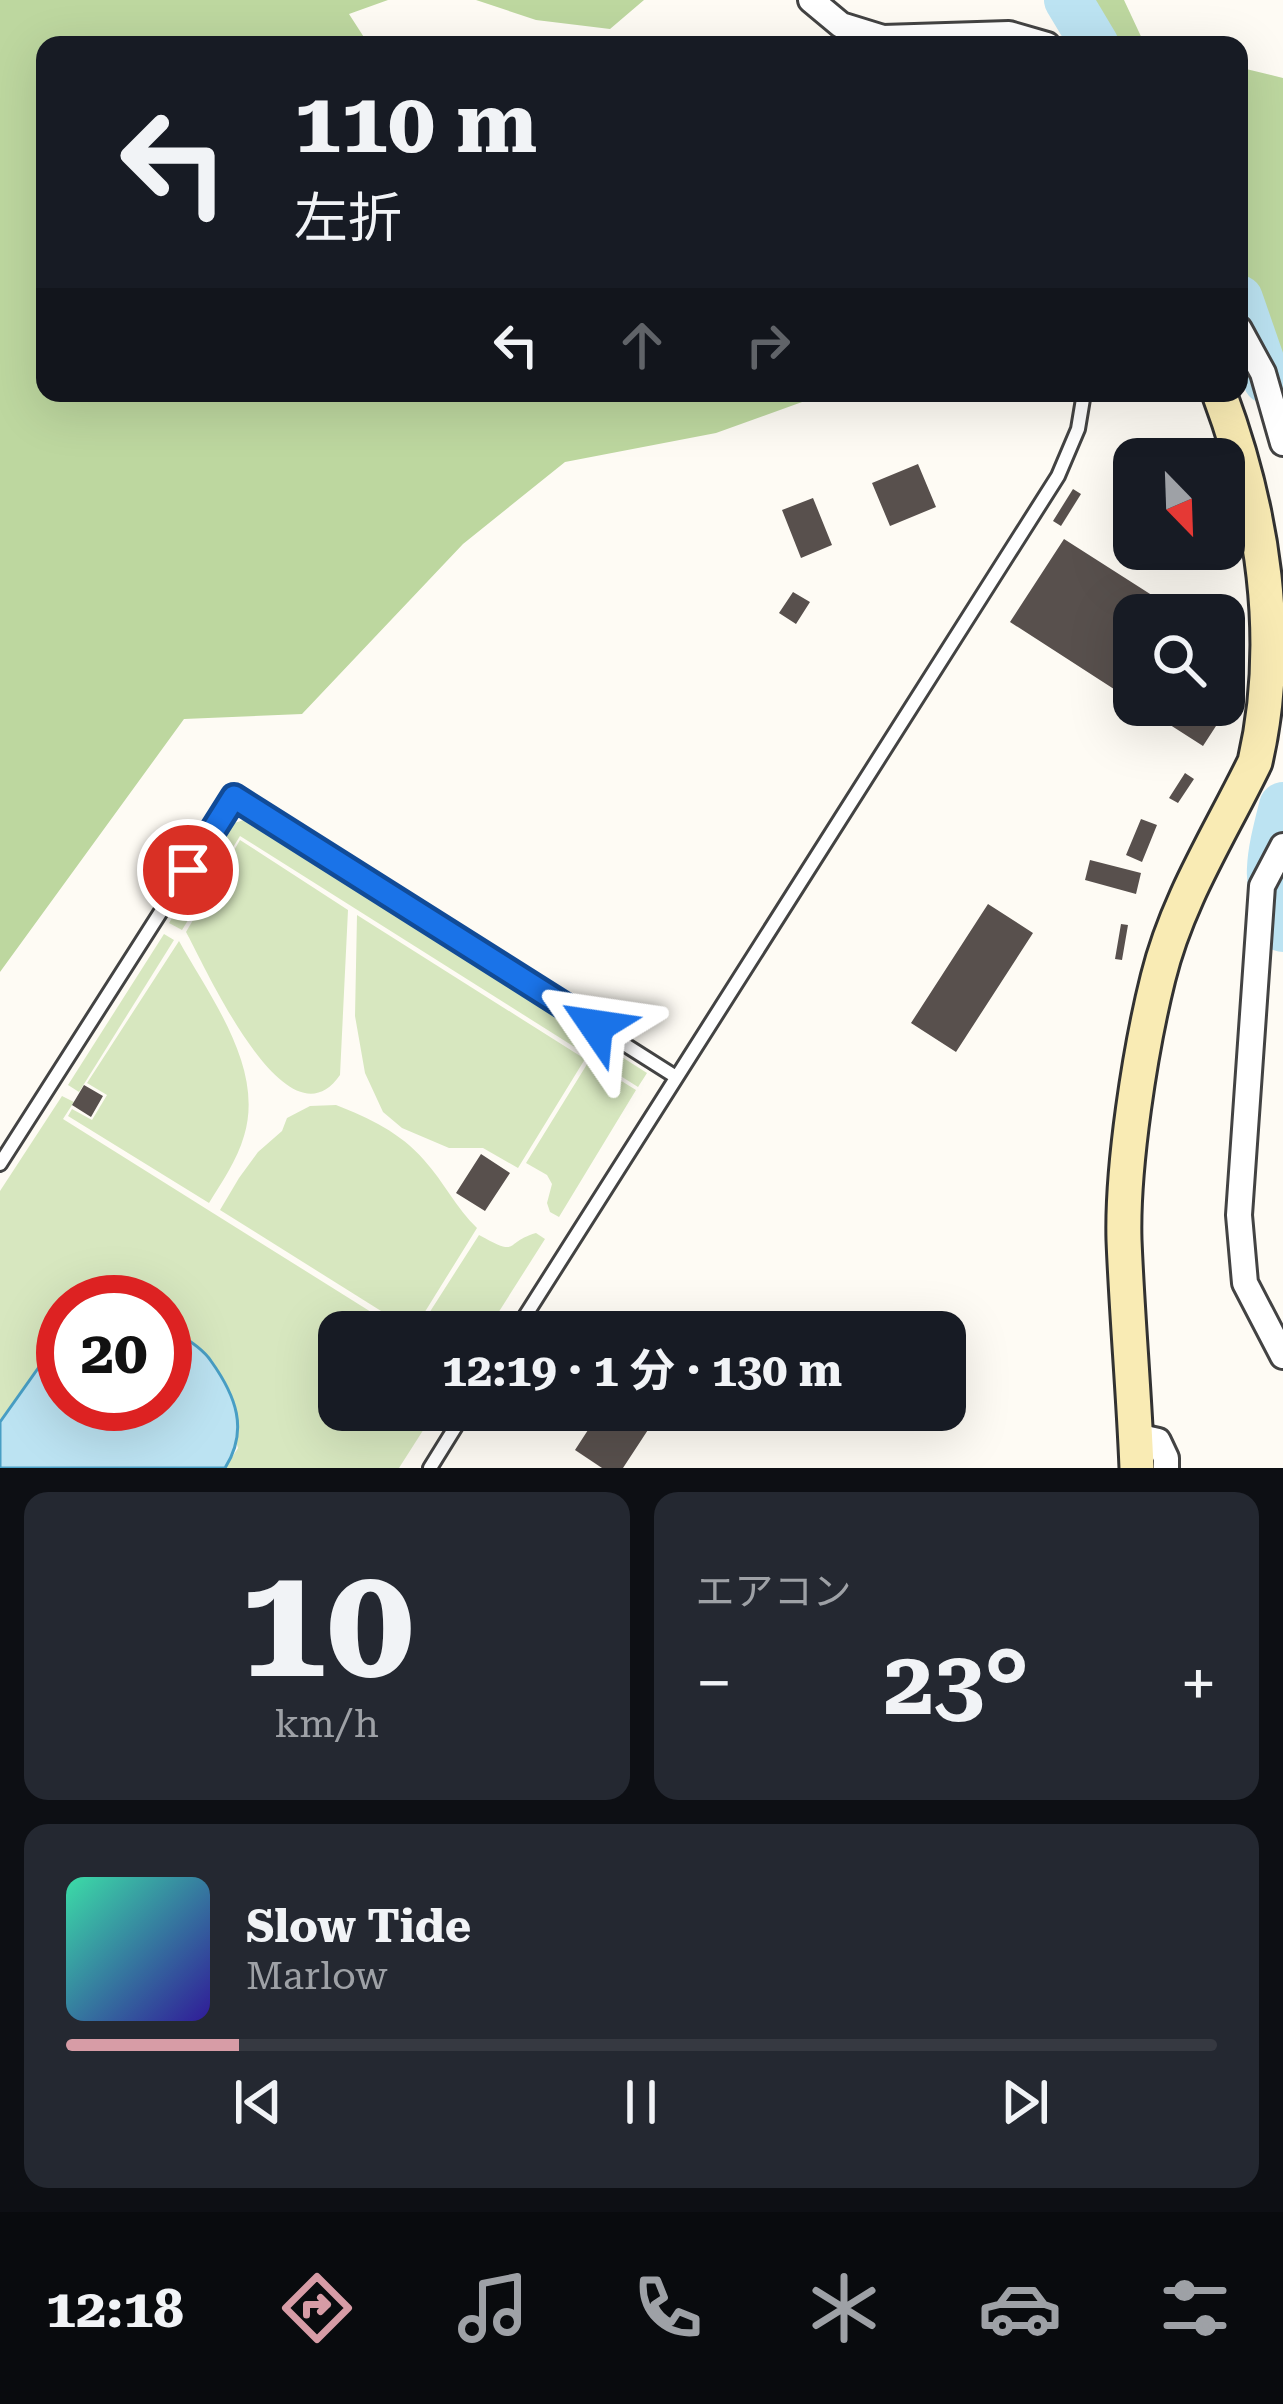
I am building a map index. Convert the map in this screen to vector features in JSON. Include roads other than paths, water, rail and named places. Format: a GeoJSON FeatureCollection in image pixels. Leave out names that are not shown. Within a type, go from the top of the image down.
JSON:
{"type":"FeatureCollection","features":[{"type":"Feature","properties":{"kind":"street"},"geometry":{"type":"LineString","coordinates":[[812,0],[842,25],[878,36]]}},
{"type":"Feature","properties":{"kind":"street"},"geometry":{"type":"LineString","coordinates":[[946,36],[1016,36]]}},
{"type":"Feature","properties":{"kind":"street"},"geometry":{"type":"LineString","coordinates":[[1248,346],[1263,374],[1283,443]]}},
{"type":"Feature","properties":{"kind":"street"},"geometry":{"type":"LineString","coordinates":[[1166,1468],[1158,1441],[1137,1452],[1124,1236],[1133,1124],[1158,978],[1190,884],[1256,759],[1275,705],[1283,639],[1278,574],[1254,486],[1222,402]]}},
{"type":"Feature","properties":{"kind":"street"},"geometry":{"type":"LineString","coordinates":[[1283,846],[1262,886],[1239,1215],[1245,1283],[1283,1357]]}},
{"type":"Feature","properties":{"kind":"lane"},"geometry":{"type":"LineString","coordinates":[[528,1311],[1058,476],[1078,429],[1082,402]]}},
{"type":"Feature","properties":{"kind":"lane"},"geometry":{"type":"LineString","coordinates":[[0,1164],[234,797],[676,1077]]}},
{"type":"Feature","properties":{"kind":"lane"},"geometry":{"type":"LineString","coordinates":[[430,1468],[453,1431]]}},
{"type":"Feature","properties":{"kind":"water"},"geometry":{"type":"Polygon","coordinates":[[[192,1343],[220,1374],[233,1400],[238,1427],[225,1468],[0,1468],[0,1422],[36,1371],[36,1431],[192,1431],[192,1343]]]}},
{"type":"Feature","properties":{"kind":"waterway"},"geometry":{"type":"LineString","coordinates":[[1068,0],[1090,36]]}},
{"type":"Feature","properties":{"kind":"waterway"},"geometry":{"type":"LineString","coordinates":[[1248,325],[1267,380]]}},
{"type":"Feature","properties":{"kind":"waterway"},"geometry":{"type":"LineString","coordinates":[[1283,806],[1271,867],[1273,896],[1283,928]]}}]}
